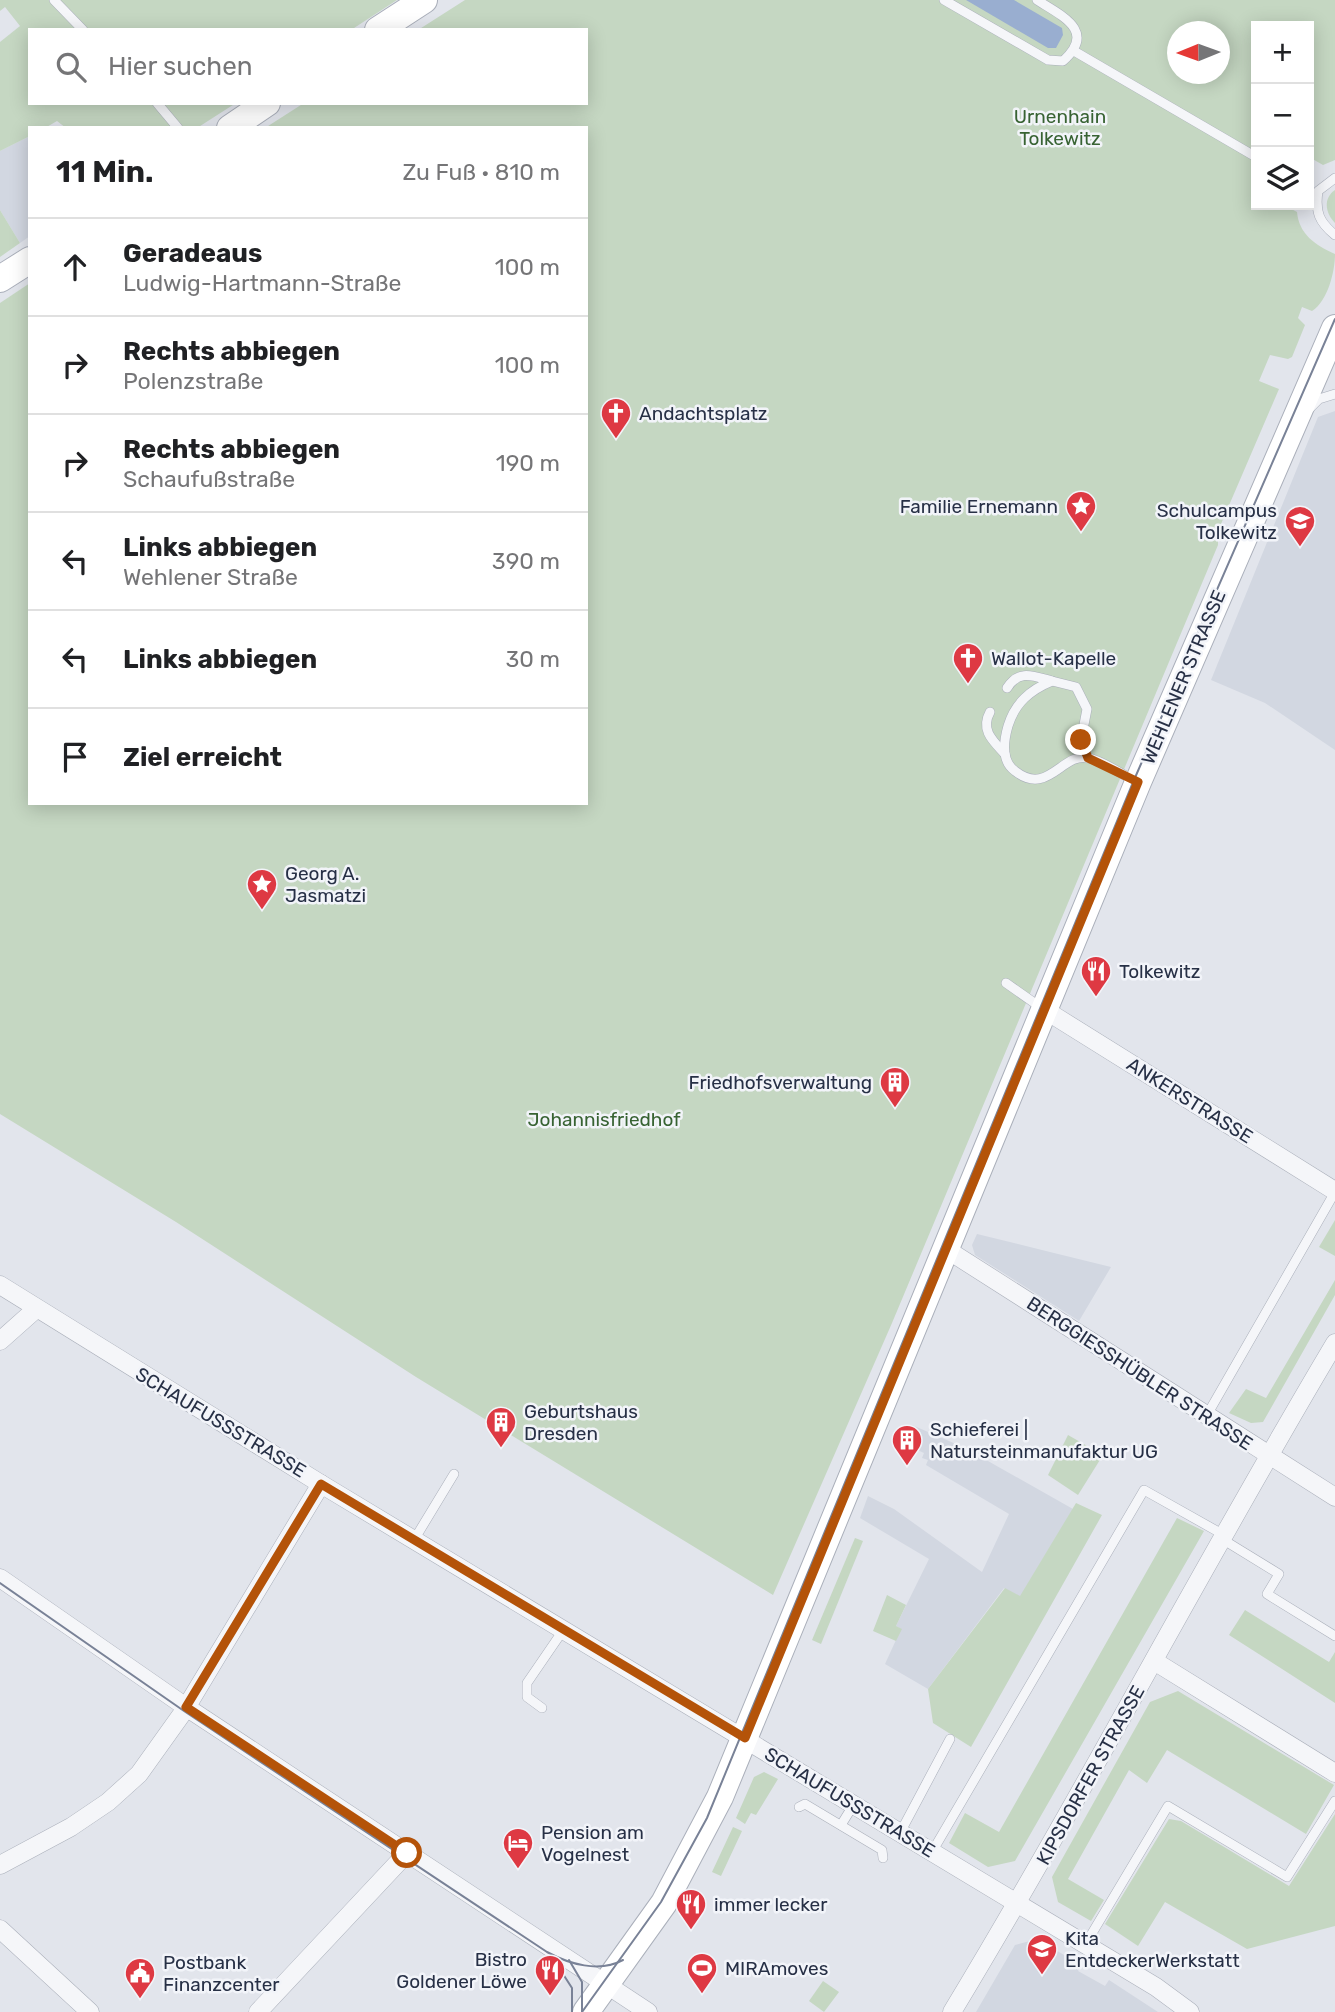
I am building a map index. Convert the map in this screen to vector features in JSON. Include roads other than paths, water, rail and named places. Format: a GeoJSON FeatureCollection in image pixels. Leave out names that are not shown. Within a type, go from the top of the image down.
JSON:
{"type":"FeatureCollection","features":[{"type":"Feature","properties":{"kind":"main road"},"geometry":{"type":"LineString","coordinates":[[381,28],[424,0]]}},
{"type":"Feature","properties":{"kind":"main road"},"geometry":{"type":"LineString","coordinates":[[233,126],[264,105]]}},
{"type":"Feature","properties":{"kind":"main road"},"geometry":{"type":"LineString","coordinates":[[0,279],[28,261]]}},
{"type":"Feature","properties":{"kind":"main road","name":"WEHLENER STRASSE"},"geometry":{"type":"LineString","coordinates":[[586,2012],[608,1985],[685,1868],[715,1811],[1138,782],[1335,328]]}},
{"type":"Feature","properties":{"kind":"street","name":"ANKERSTRASSE"},"geometry":{"type":"LineString","coordinates":[[1045,1010],[1335,1192]]}},
{"type":"Feature","properties":{"kind":"street","name":"BERGGIESSHÜBLER STRASSE"},"geometry":{"type":"LineString","coordinates":[[946,1249],[1335,1497]]}},
{"type":"Feature","properties":{"kind":"street","name":"SCHAUFUSSSTRASSE"},"geometry":{"type":"LineString","coordinates":[[0,1286],[321,1484],[1156,1987],[1190,2012]]}},
{"type":"Feature","properties":{"kind":"street"},"geometry":{"type":"LineString","coordinates":[[0,1341],[36,1309]]}},
{"type":"Feature","properties":{"kind":"street","name":"KIPSDORFER STRASSE"},"geometry":{"type":"LineString","coordinates":[[952,2012],[1018,1904],[1268,1455],[1335,1343]]}},
{"type":"Feature","properties":{"kind":"street"},"geometry":{"type":"LineString","coordinates":[[0,1866],[71,1827],[108,1802],[139,1774],[186,1707],[321,1484]]}},
{"type":"Feature","properties":{"kind":"street"},"geometry":{"type":"LineString","coordinates":[[0,1578],[186,1707],[648,2012]]}},
{"type":"Feature","properties":{"kind":"street"},"geometry":{"type":"LineString","coordinates":[[1154,1661],[1335,1773]]}},
{"type":"Feature","properties":{"kind":"street"},"geometry":{"type":"LineString","coordinates":[[258,2012],[407,1853]]}},
{"type":"Feature","properties":{"kind":"street"},"geometry":{"type":"LineString","coordinates":[[0,1929],[90,2012]]}},
{"type":"Feature","properties":{"kind":"lane"},"geometry":{"type":"LineString","coordinates":[[54,0],[81,28]]}},
{"type":"Feature","properties":{"kind":"lane"},"geometry":{"type":"LineString","coordinates":[[944,0],[1048,60],[1063,61],[1074,51],[1077,36],[1072,21],[1037,0]]}},
{"type":"Feature","properties":{"kind":"lane"},"geometry":{"type":"LineString","coordinates":[[1074,51],[1251,154]]}},
{"type":"Feature","properties":{"kind":"lane"},"geometry":{"type":"LineString","coordinates":[[159,105],[176,126]]}},
{"type":"Feature","properties":{"kind":"lane"},"geometry":{"type":"LineString","coordinates":[[1314,188],[1335,178]]}},
{"type":"Feature","properties":{"kind":"lane"},"geometry":{"type":"LineString","coordinates":[[1314,199],[1315,209],[1323,225],[1335,235]]}},
{"type":"Feature","properties":{"kind":"lane"},"geometry":{"type":"LineString","coordinates":[[1296,421],[1319,399],[1335,394]]}},
{"type":"Feature","properties":{"kind":"lane"},"geometry":{"type":"LineString","coordinates":[[1007,688],[1013,677],[1025,674],[1076,687],[1083,696],[1087,709],[1081,740],[1088,758]]}},
{"type":"Feature","properties":{"kind":"lane"},"geometry":{"type":"LineString","coordinates":[[1052,681],[1029,693],[1019,704],[1005,737],[1005,754],[1010,768],[1021,776],[1033,779],[1055,774],[1072,759],[1088,758],[1138,782]]}},
{"type":"Feature","properties":{"kind":"lane"},"geometry":{"type":"LineString","coordinates":[[990,712],[985,721],[987,734],[1005,754]]}},
{"type":"Feature","properties":{"kind":"lane"},"geometry":{"type":"LineString","coordinates":[[1006,983],[1045,1010]]}},
{"type":"Feature","properties":{"kind":"lane"},"geometry":{"type":"LineString","coordinates":[[1207,1415],[1335,1192]]}},
{"type":"Feature","properties":{"kind":"lane"},"geometry":{"type":"LineString","coordinates":[[414,1540],[454,1474]]}},
{"type":"Feature","properties":{"kind":"lane"},"geometry":{"type":"LineString","coordinates":[[932,1852],[1144,1490],[1279,1574],[1267,1594],[1335,1636]]}},
{"type":"Feature","properties":{"kind":"lane"},"geometry":{"type":"LineString","coordinates":[[542,1708],[527,1697],[527,1683],[564,1629]]}},
{"type":"Feature","properties":{"kind":"lane"},"geometry":{"type":"LineString","coordinates":[[900,1833],[950,1739]]}},
{"type":"Feature","properties":{"kind":"lane"},"geometry":{"type":"LineString","coordinates":[[1085,1946],[1168,1806],[1287,1877],[1335,1801]]}},
{"type":"Feature","properties":{"kind":"lane"},"geometry":{"type":"LineString","coordinates":[[799,1807],[805,1804],[841,1825],[882,1850],[883,1858]]}},
{"type":"Feature","properties":{"kind":"lane"},"geometry":{"type":"LineString","coordinates":[[841,1825],[854,1804]]}},
{"type":"Feature","properties":{"kind":"water"},"geometry":{"type":"Polygon","coordinates":[[[966,0],[1014,0],[1062,28],[1063,35],[1056,48],[1048,48],[966,0]]]}},
{"type":"Feature","properties":{"kind":"tram line"},"geometry":{"type":"LineString","coordinates":[[582,2012],[661,1902],[707,1818],[1134,780],[1335,319]]}},
{"type":"Feature","properties":{"kind":"tram line"},"geometry":{"type":"LineString","coordinates":[[0,1583],[184,1711],[547,1952],[584,1965],[604,1966],[623,1960]]}},
{"type":"Feature","properties":{"kind":"tram line"},"geometry":{"type":"LineString","coordinates":[[552,1957],[572,1988],[572,2012]]}},
{"type":"Feature","properties":{"kind":"tram line"},"geometry":{"type":"LineString","coordinates":[[569,1960],[582,1982],[582,2012]]}},
{"type":"Feature","properties":{"kind":"place","name":"Andachtsplatz"},"geometry":{"type":"Point","coordinates":[616,440]}},
{"type":"Feature","properties":{"kind":"place","name":"Familie Ernemann"},"geometry":{"type":"Point","coordinates":[1081,533]}},
{"type":"Feature","properties":{"kind":"place","name":"Schulcampus Tolkewitz"},"geometry":{"type":"Point","coordinates":[1300,548]}},
{"type":"Feature","properties":{"kind":"place","name":"Wallot-Kapelle"},"geometry":{"type":"Point","coordinates":[968,685]}},
{"type":"Feature","properties":{"kind":"place","name":"Georg A. Jasmatzi"},"geometry":{"type":"Point","coordinates":[262,911]}},
{"type":"Feature","properties":{"kind":"place","name":"Tolkewitz"},"geometry":{"type":"Point","coordinates":[1096,998]}},
{"type":"Feature","properties":{"kind":"place","name":"Friedhofsverwaltung"},"geometry":{"type":"Point","coordinates":[895,1109]}},
{"type":"Feature","properties":{"kind":"place","name":"Geburtshaus Dresden"},"geometry":{"type":"Point","coordinates":[501,1449]}},
{"type":"Feature","properties":{"kind":"place","name":"Schieferei | Natursteinmanufaktur UG"},"geometry":{"type":"Point","coordinates":[907,1467]}},
{"type":"Feature","properties":{"kind":"place","name":"Pension am Vogelnest"},"geometry":{"type":"Point","coordinates":[518,1870]}},
{"type":"Feature","properties":{"kind":"place","name":"immer lecker"},"geometry":{"type":"Point","coordinates":[691,1931]}},
{"type":"Feature","properties":{"kind":"place","name":"Kita EntdeckerWerkstatt"},"geometry":{"type":"Point","coordinates":[1042,1976]}},
{"type":"Feature","properties":{"kind":"place","name":"MIRAmoves"},"geometry":{"type":"Point","coordinates":[702,1995]}},
{"type":"Feature","properties":{"kind":"place","name":"Bistro Goldener Löwe"},"geometry":{"type":"Point","coordinates":[550,1997]}},
{"type":"Feature","properties":{"kind":"place","name":"Postbank Finanzcenter"},"geometry":{"type":"Point","coordinates":[140,2000]}},
{"type":"Feature","properties":{"kind":"park label","name":"Urnenhain Tolkewitz"},"geometry":{"type":"Point","coordinates":[1060,127]}},
{"type":"Feature","properties":{"kind":"park label","name":"Johannisfriedhof"},"geometry":{"type":"Point","coordinates":[604,1119]}}]}
